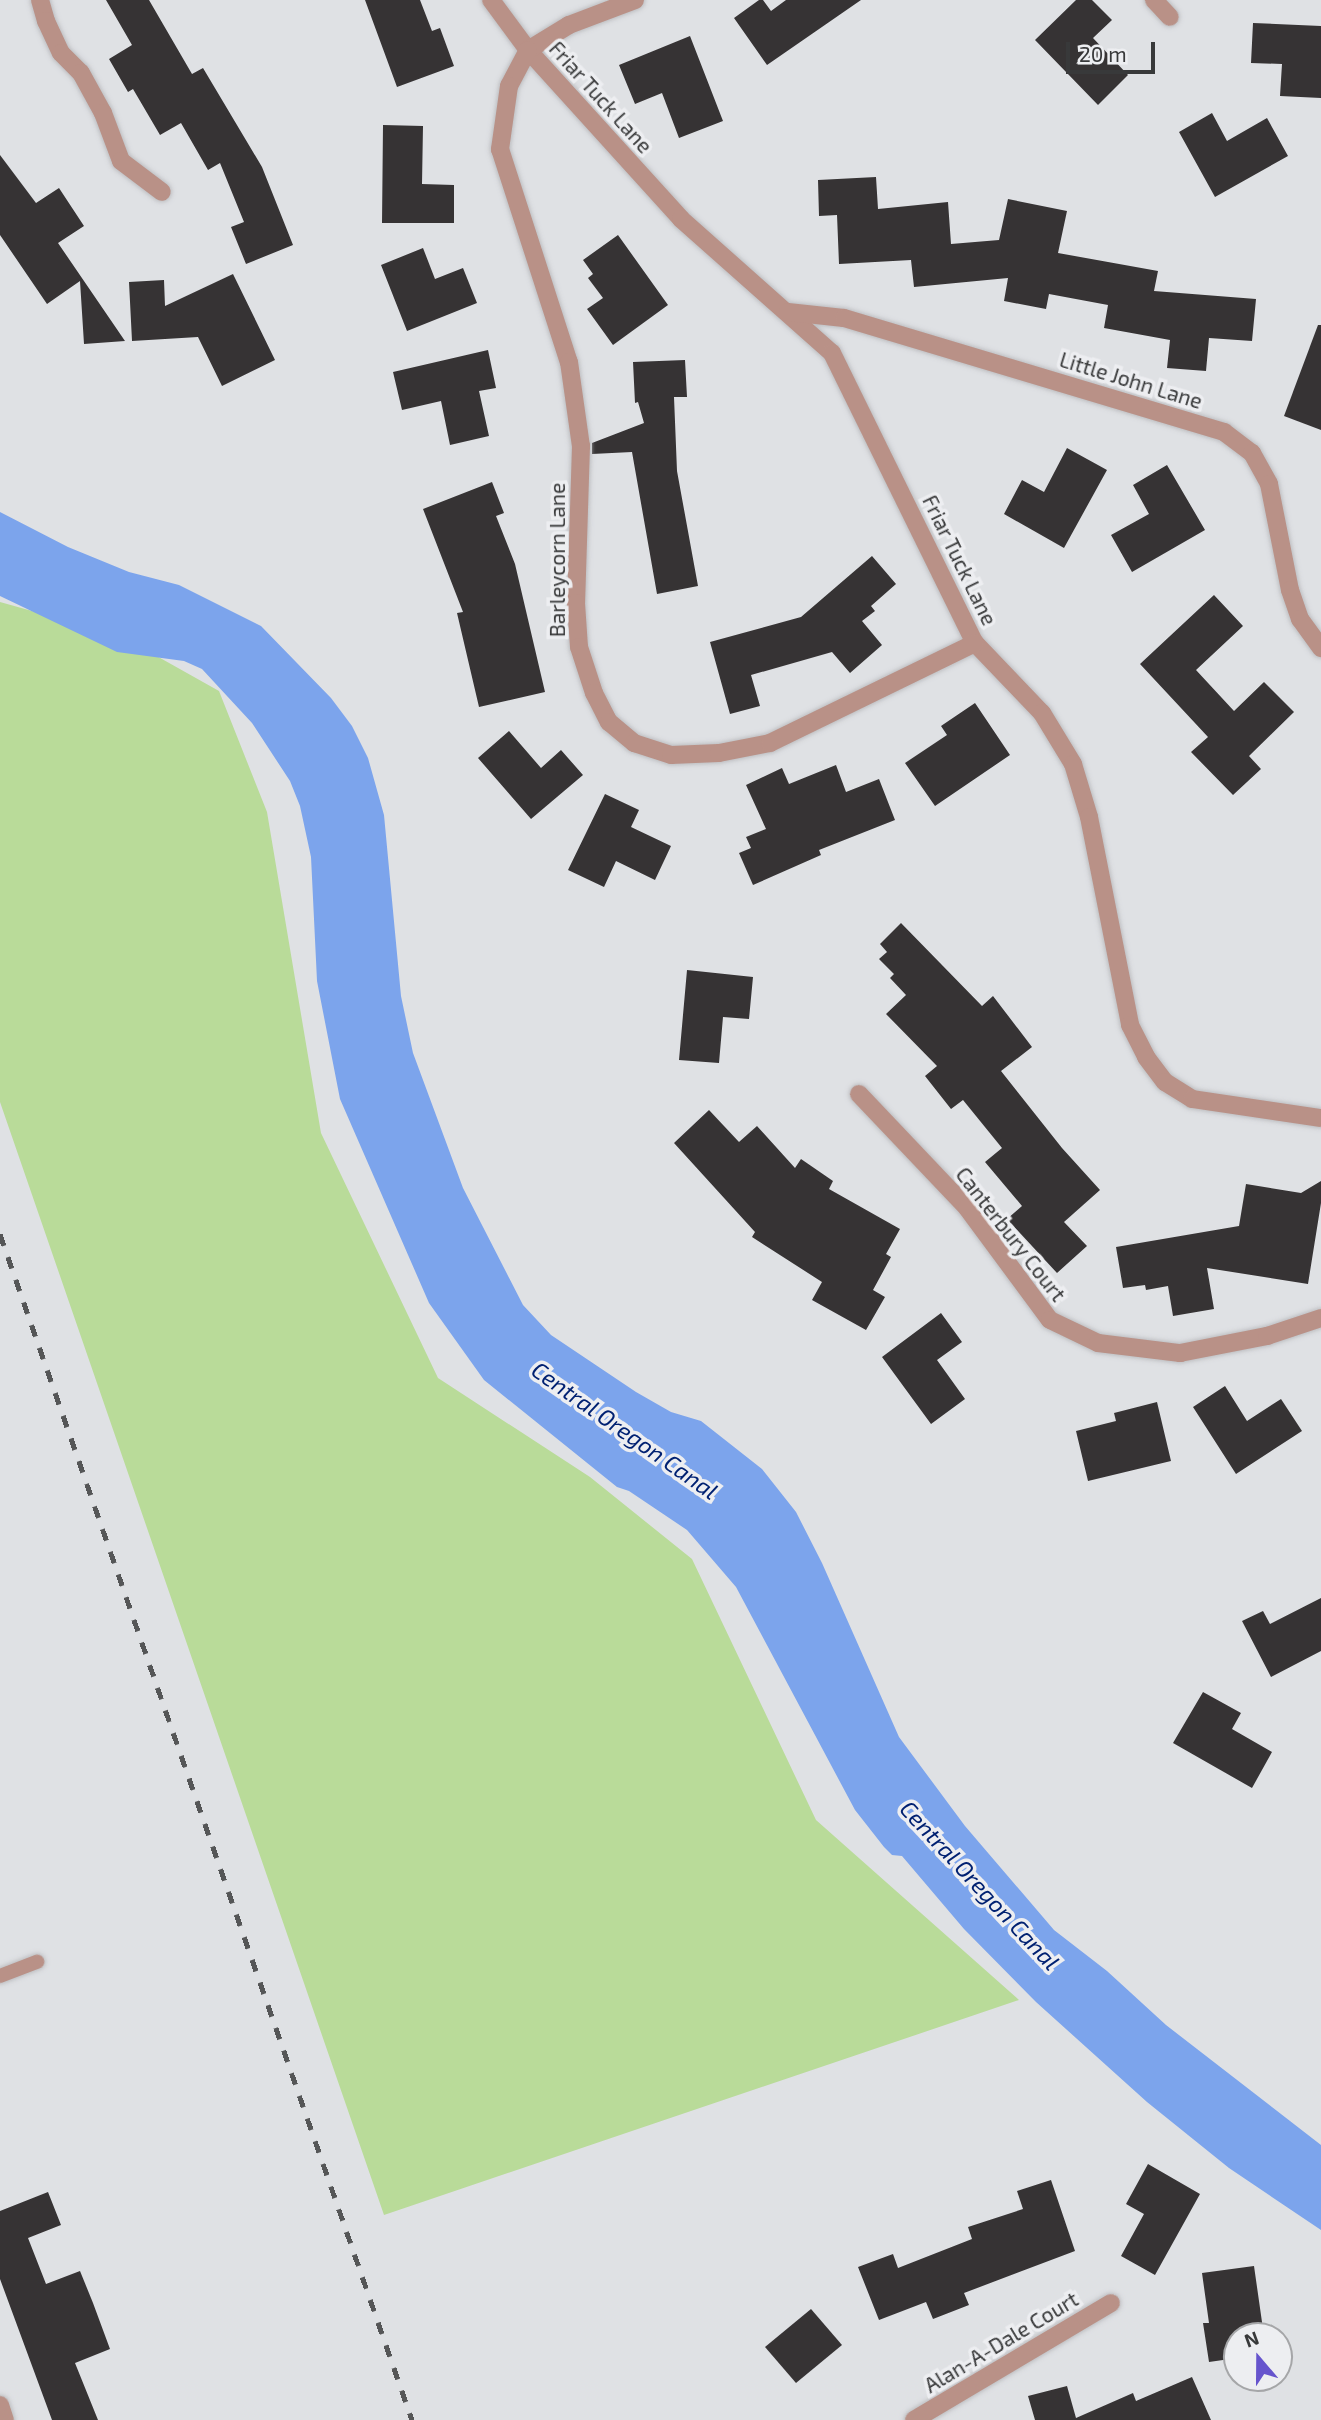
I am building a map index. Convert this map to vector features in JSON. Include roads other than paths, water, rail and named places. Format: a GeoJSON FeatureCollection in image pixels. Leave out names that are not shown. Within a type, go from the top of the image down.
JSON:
{"type":"FeatureCollection","features":[{"type":"Feature","properties":{"kind":"street"},"geometry":{"type":"LineString","coordinates":[[40,0],[46,21],[61,53],[81,72],[103,113],[121,161],[162,192]]}},
{"type":"Feature","properties":{"kind":"street","name":"Friar Tuck Lane"},"geometry":{"type":"LineString","coordinates":[[491,0],[528,50],[681,219],[832,353],[975,643],[1042,713],[1073,764],[1089,817],[1130,1025],[1146,1058],[1165,1082],[1192,1099],[1321,1118]]}},
{"type":"Feature","properties":{"kind":"street"},"geometry":{"type":"LineString","coordinates":[[528,50],[569,25],[635,0]]}},
{"type":"Feature","properties":{"kind":"street"},"geometry":{"type":"LineString","coordinates":[[1154,0],[1170,17]]}},
{"type":"Feature","properties":{"kind":"street","name":"Barleycorn Lane"},"geometry":{"type":"LineString","coordinates":[[528,50],[509,86],[500,149],[569,362],[581,446],[576,603],[579,647],[594,693],[609,722],[634,743],[671,755],[719,753],[770,743],[975,643]]}},
{"type":"Feature","properties":{"kind":"street","name":"Little John Lane"},"geometry":{"type":"LineString","coordinates":[[788,312],[844,318],[1224,432],[1252,453],[1269,484],[1293,600],[1300,619],[1321,648]]}},
{"type":"Feature","properties":{"kind":"street","name":"Canterbury Court"},"geometry":{"type":"LineString","coordinates":[[859,1094],[967,1208],[1050,1321],[1098,1343],[1180,1353],[1267,1336],[1321,1318]]}},
{"type":"Feature","properties":{"kind":"street","name":"Alan-A-Dale Court"},"geometry":{"type":"LineString","coordinates":[[914,2420],[1111,2303]]}},
{"type":"Feature","properties":{"kind":"street"},"geometry":{"type":"LineString","coordinates":[[0,2405],[5,2420]]}},
{"type":"Feature","properties":{"kind":"lane"},"geometry":{"type":"LineString","coordinates":[[0,1976],[37,1962]]}},
{"type":"Feature","properties":{"kind":"water","name":"Central Oregon Canal"},"geometry":{"type":"Polygon","coordinates":[[[0,512],[68,547],[129,572],[179,585],[261,626],[331,698],[352,726],[368,758],[384,815],[401,996],[413,1053],[463,1188],[523,1305],[551,1335],[636,1392],[671,1412],[701,1421],[762,1469],[796,1512],[822,1563],[899,1737],[965,1826],[1054,1930],[1107,1971],[1166,2025],[1321,2145],[1321,2230],[1229,2168],[1147,2102],[1036,2002],[964,1929],[902,1856],[892,1855],[884,1847],[855,1810],[736,1587],[687,1530],[629,1491],[617,1487],[484,1380],[429,1303],[340,1099],[317,981],[311,857],[300,806],[290,781],[252,723],[202,669],[184,661],[117,652],[0,596],[0,512]]]}},
{"type":"Feature","properties":{"kind":"railway"},"geometry":{"type":"LineString","coordinates":[[0,1234],[412,2420]]}}]}
